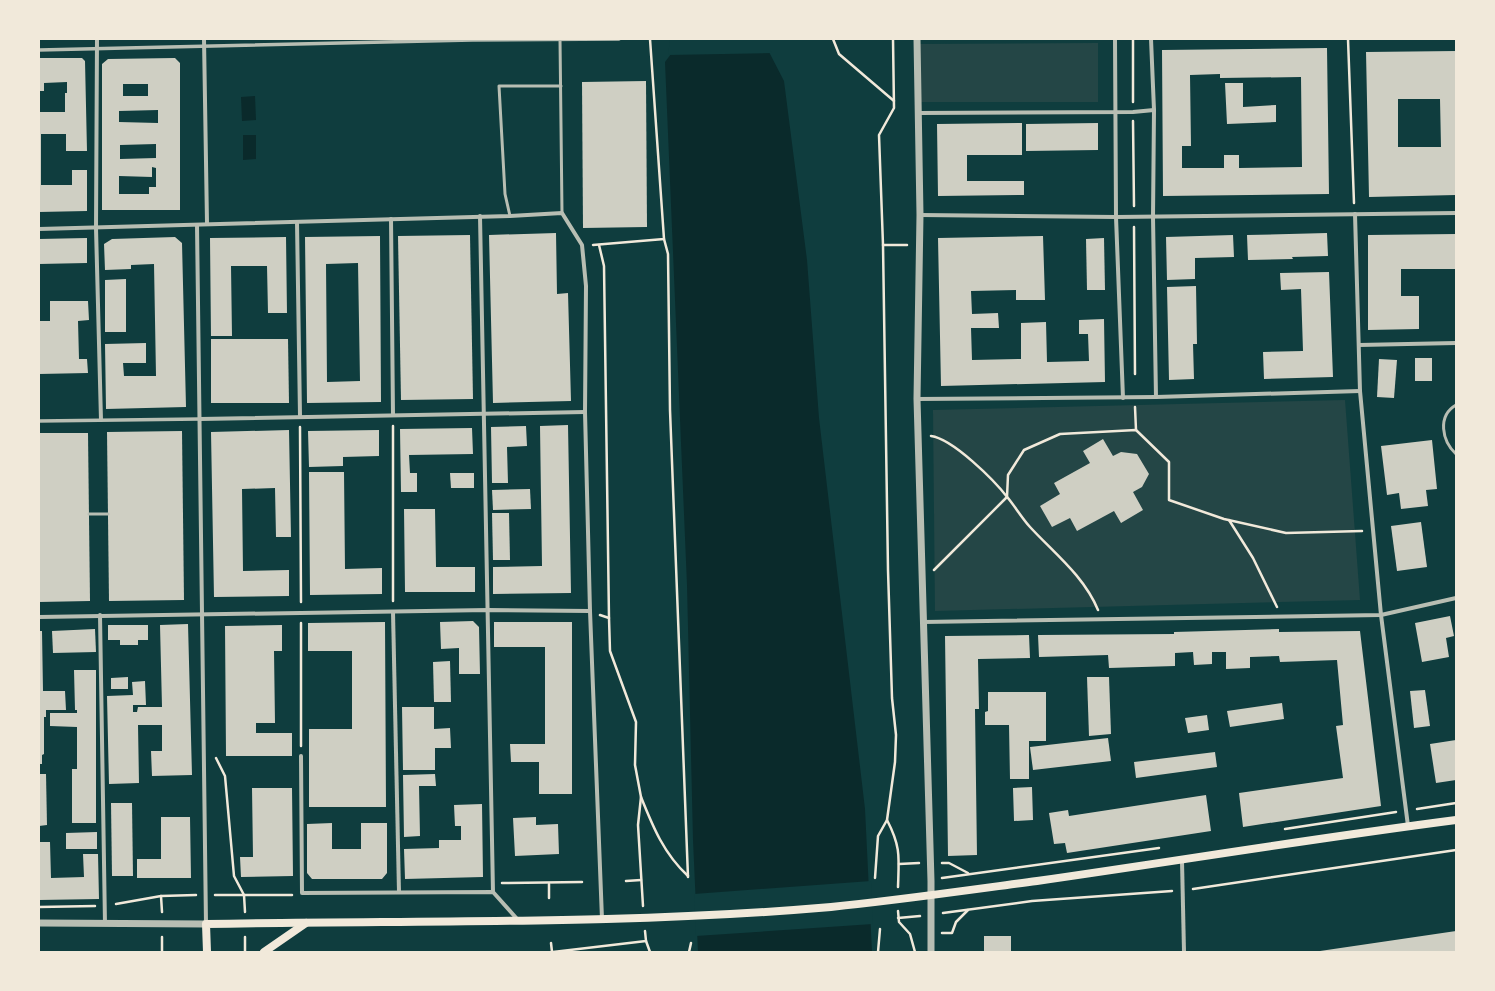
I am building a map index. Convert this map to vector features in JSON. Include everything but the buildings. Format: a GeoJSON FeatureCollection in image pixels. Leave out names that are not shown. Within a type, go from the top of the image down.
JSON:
{"type":"FeatureCollection","features":[{"type":"Feature","properties":{"kind":"main road"},"geometry":{"type":"LineString","coordinates":[[207,952],[206,924],[520,922],[643,918],[771,911],[930,896],[1182,861],[1456,820]]}},
{"type":"Feature","properties":{"kind":"main road"},"geometry":{"type":"LineString","coordinates":[[264,952],[307,923]]}},
{"type":"Feature","properties":{"kind":"street"},"geometry":{"type":"LineString","coordinates":[[97,39],[96,228],[101,420]]}},
{"type":"Feature","properties":{"kind":"street"},"geometry":{"type":"LineString","coordinates":[[204,39],[207,223]]}},
{"type":"Feature","properties":{"kind":"street"},"geometry":{"type":"LineString","coordinates":[[39,50],[472,40],[619,39]]}},
{"type":"Feature","properties":{"kind":"street"},"geometry":{"type":"LineString","coordinates":[[917,39],[920,215],[917,399],[931,952]]}},
{"type":"Feature","properties":{"kind":"street"},"geometry":{"type":"LineString","coordinates":[[1115,39],[1116,218],[1124,398]]}},
{"type":"Feature","properties":{"kind":"street"},"geometry":{"type":"LineString","coordinates":[[1151,39],[1154,110],[1153,217],[1156,397]]}},
{"type":"Feature","properties":{"kind":"street"},"geometry":{"type":"LineString","coordinates":[[919,113],[1116,112],[1154,110]]}},
{"type":"Feature","properties":{"kind":"street"},"geometry":{"type":"LineString","coordinates":[[920,215],[1116,218],[1456,212]]}},
{"type":"Feature","properties":{"kind":"street"},"geometry":{"type":"LineString","coordinates":[[39,229],[207,223],[510,216],[562,213],[582,245],[586,286],[584,412],[602,919]]}},
{"type":"Feature","properties":{"kind":"street"},"geometry":{"type":"LineString","coordinates":[[1355,214],[1360,391],[1381,615],[1408,826]]}},
{"type":"Feature","properties":{"kind":"street"},"geometry":{"type":"LineString","coordinates":[[480,216],[492,892],[520,922]]}},
{"type":"Feature","properties":{"kind":"street"},"geometry":{"type":"LineString","coordinates":[[391,219],[393,415]]}},
{"type":"Feature","properties":{"kind":"street"},"geometry":{"type":"LineString","coordinates":[[297,222],[300,416]]}},
{"type":"Feature","properties":{"kind":"street"},"geometry":{"type":"LineString","coordinates":[[39,923],[206,924],[197,224]]}},
{"type":"Feature","properties":{"kind":"street"},"geometry":{"type":"LineString","coordinates":[[1359,345],[1456,343]]}},
{"type":"Feature","properties":{"kind":"street"},"geometry":{"type":"LineString","coordinates":[[917,399],[1135,398],[1360,391]]}},
{"type":"Feature","properties":{"kind":"street"},"geometry":{"type":"LineString","coordinates":[[39,421],[584,412]]}},
{"type":"Feature","properties":{"kind":"street"},"geometry":{"type":"LineString","coordinates":[[923,622],[1102,621],[1381,615],[1456,598]]}},
{"type":"Feature","properties":{"kind":"street"},"geometry":{"type":"LineString","coordinates":[[39,617],[202,613],[488,610],[590,611]]}},
{"type":"Feature","properties":{"kind":"street"},"geometry":{"type":"LineString","coordinates":[[393,612],[399,892]]}},
{"type":"Feature","properties":{"kind":"street"},"geometry":{"type":"LineString","coordinates":[[100,615],[105,924]]}},
{"type":"Feature","properties":{"kind":"street"},"geometry":{"type":"LineString","coordinates":[[301,756],[302,893],[492,892]]}},
{"type":"Feature","properties":{"kind":"street"},"geometry":{"type":"LineString","coordinates":[[1182,861],[1184,952]]}},
{"type":"Feature","properties":{"kind":"lane"},"geometry":{"type":"LineString","coordinates":[[560,40],[562,213]]}},
{"type":"Feature","properties":{"kind":"lane"},"geometry":{"type":"LineString","coordinates":[[510,216],[505,194],[499,86],[561,86]]}},
{"type":"Feature","properties":{"kind":"lane"},"geometry":{"type":"LineString","coordinates":[[1456,405],[1448,409],[1444,417],[1444,428],[1447,444],[1456,454]]}},
{"type":"Feature","properties":{"kind":"lane"},"geometry":{"type":"LineString","coordinates":[[89,514],[108,514]]}},
{"type":"Feature","properties":{"kind":"path"},"geometry":{"type":"LineString","coordinates":[[599,245],[604,266],[610,651],[636,722],[636,765],[641,797],[662,845],[675,864],[688,877],[670,410],[668,254],[664,239],[650,39]]}},
{"type":"Feature","properties":{"kind":"path"},"geometry":{"type":"LineString","coordinates":[[833,39],[839,54],[895,101]]}},
{"type":"Feature","properties":{"kind":"path"},"geometry":{"type":"LineString","coordinates":[[875,878],[878,836],[887,820],[895,762],[896,734],[892,698],[888,570],[883,245],[879,135],[894,108],[895,101],[892,39]]}},
{"type":"Feature","properties":{"kind":"path"},"geometry":{"type":"LineString","coordinates":[[1348,39],[1355,214]]}},
{"type":"Feature","properties":{"kind":"path"},"geometry":{"type":"LineString","coordinates":[[582,245],[599,245],[664,239]]}},
{"type":"Feature","properties":{"kind":"path"},"geometry":{"type":"LineString","coordinates":[[883,245],[920,245]]}},
{"type":"Feature","properties":{"kind":"path"},"geometry":{"type":"LineString","coordinates":[[1135,398],[1136,430],[1169,462],[1169,500],[1229,520],[1286,533],[1373,531]]}},
{"type":"Feature","properties":{"kind":"path"},"geometry":{"type":"LineString","coordinates":[[393,415],[393,612]]}},
{"type":"Feature","properties":{"kind":"path"},"geometry":{"type":"LineString","coordinates":[[300,416],[301,756]]}},
{"type":"Feature","properties":{"kind":"path"},"geometry":{"type":"LineString","coordinates":[[921,583],[1007,497],[1008,475],[1024,450],[1060,434],[1136,430]]}},
{"type":"Feature","properties":{"kind":"path"},"geometry":{"type":"LineString","coordinates":[[918,435],[937,437],[957,448],[1007,497],[1030,527],[1072,571],[1094,600],[1102,621]]}},
{"type":"Feature","properties":{"kind":"path"},"geometry":{"type":"LineString","coordinates":[[1229,520],[1253,558],[1282,616]]}},
{"type":"Feature","properties":{"kind":"path"},"geometry":{"type":"LineString","coordinates":[[590,611],[609,618]]}},
{"type":"Feature","properties":{"kind":"path"},"geometry":{"type":"LineString","coordinates":[[216,752],[216,760],[225,776],[234,876],[244,895]]}},
{"type":"Feature","properties":{"kind":"path"},"geometry":{"type":"LineString","coordinates":[[641,797],[638,825],[643,918],[646,940],[650,952]]}},
{"type":"Feature","properties":{"kind":"path"},"geometry":{"type":"LineString","coordinates":[[1281,830],[1456,803]]}},
{"type":"Feature","properties":{"kind":"path"},"geometry":{"type":"LineString","coordinates":[[887,820],[894,834],[900,852],[898,886]]}},
{"type":"Feature","properties":{"kind":"path"},"geometry":{"type":"LineString","coordinates":[[969,873],[1163,847]]}},
{"type":"Feature","properties":{"kind":"path"},"geometry":{"type":"LineString","coordinates":[[969,910],[1062,899],[1182,890],[1456,850]]}},
{"type":"Feature","properties":{"kind":"path"},"geometry":{"type":"LineString","coordinates":[[626,881],[641,880]]}},
{"type":"Feature","properties":{"kind":"path"},"geometry":{"type":"LineString","coordinates":[[492,883],[549,884],[582,882]]}},
{"type":"Feature","properties":{"kind":"path"},"geometry":{"type":"LineString","coordinates":[[549,884],[549,898]]}},
{"type":"Feature","properties":{"kind":"path"},"geometry":{"type":"LineString","coordinates":[[39,907],[105,906],[161,896],[296,895],[302,893]]}},
{"type":"Feature","properties":{"kind":"path"},"geometry":{"type":"LineString","coordinates":[[898,918],[899,922],[910,934],[915,952]]}},
{"type":"Feature","properties":{"kind":"path"},"geometry":{"type":"LineString","coordinates":[[878,952],[880,930]]}},
{"type":"Feature","properties":{"kind":"path"},"geometry":{"type":"LineString","coordinates":[[551,943],[553,952],[646,940]]}},
{"type":"Feature","properties":{"kind":"path"},"geometry":{"type":"LineString","coordinates":[[689,952],[691,943]]}},
{"type":"Feature","properties":{"kind":"shaded area"},"geometry":{"type":"Polygon","coordinates":[[[1098,43],[1098,102],[921,102],[920,44],[1098,43]]]}},
{"type":"Feature","properties":{"kind":"shaded area"},"geometry":{"type":"Polygon","coordinates":[[[768,50],[784,81],[807,260],[819,418],[865,809],[872,952],[698,952],[693,840],[687,585],[665,62],[671,54],[768,50]]]}},
{"type":"Feature","properties":{"kind":"shaded area"},"geometry":{"type":"Polygon","coordinates":[[[255,96],[256,120],[242,121],[241,97],[255,96]]]}},
{"type":"Feature","properties":{"kind":"shaded area"},"geometry":{"type":"Polygon","coordinates":[[[243,135],[256,135],[256,159],[243,160],[243,135]]]}},
{"type":"Feature","properties":{"kind":"shaded area"},"geometry":{"type":"Polygon","coordinates":[[[1345,400],[1360,600],[935,611],[933,410],[1345,400]]]}},
{"type":"Feature","properties":{"kind":"pier"},"geometry":{"type":"Polygon","coordinates":[[[670,39],[770,39],[770,50],[772,53],[668,55],[670,39]]]}},
{"type":"Feature","properties":{"kind":"pier"},"geometry":{"type":"Polygon","coordinates":[[[871,881],[873,924],[696,936],[694,894],[871,881]]]}}]}
